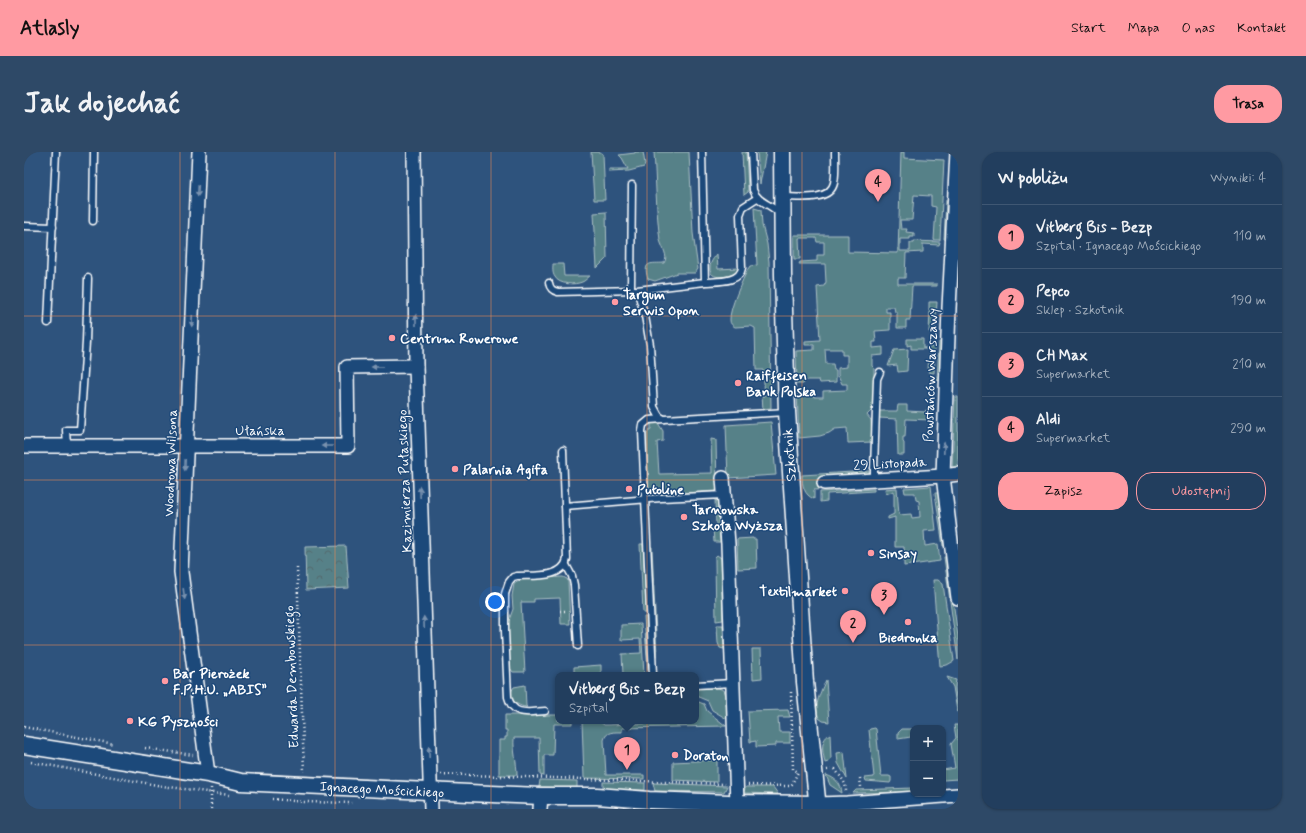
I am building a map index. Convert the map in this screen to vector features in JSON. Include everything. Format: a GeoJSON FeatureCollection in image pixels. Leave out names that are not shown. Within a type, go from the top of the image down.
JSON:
{"type":"FeatureCollection","features":[{"type":"Feature","properties":{"kind":"street","name":"Woodrowa Wilsona"},"geometry":{"type":"LineString","coordinates":[[199,152],[181,572],[208,774]]}},
{"type":"Feature","properties":{"kind":"street","name":"Kazimierza Pułaskiego"},"geometry":{"type":"LineString","coordinates":[[414,152],[416,366],[431,809]]}},
{"type":"Feature","properties":{"kind":"street","name":"Szkotnik"},"geometry":{"type":"LineString","coordinates":[[782,152],[782,216],[787,412],[805,682],[818,807]]}},
{"type":"Feature","properties":{"kind":"street","name":"Powstańców Warszawy"},"geometry":{"type":"LineString","coordinates":[[957,152],[953,308],[943,476],[958,598]]}},
{"type":"Feature","properties":{"kind":"street","name":"Ułańska"},"geometry":{"type":"LineString","coordinates":[[24,446],[348,446],[347,367],[416,366]]}},
{"type":"Feature","properties":{"kind":"street","name":"29 Listopada"},"geometry":{"type":"LineString","coordinates":[[824,483],[958,474]]}},
{"type":"Feature","properties":{"kind":"street"},"geometry":{"type":"LineString","coordinates":[[723,478],[733,683],[742,805]]}},
{"type":"Feature","properties":{"kind":"street","name":"Ignacego Mościckiego"},"geometry":{"type":"LineString","coordinates":[[24,745],[208,774],[241,782],[430,791],[541,802],[597,796],[742,805],[818,807],[958,795]]}},
{"type":"Feature","properties":{"kind":"lane"},"geometry":{"type":"LineString","coordinates":[[48,322],[56,152]]}},
{"type":"Feature","properties":{"kind":"lane"},"geometry":{"type":"LineString","coordinates":[[93,220],[94,152]]}},
{"type":"Feature","properties":{"kind":"lane"},"geometry":{"type":"LineString","coordinates":[[702,152],[705,282]]}},
{"type":"Feature","properties":{"kind":"lane"},"geometry":{"type":"LineString","coordinates":[[750,152],[753,190],[761,202],[777,211],[782,216]]}},
{"type":"Feature","properties":{"kind":"lane"},"geometry":{"type":"LineString","coordinates":[[782,197],[819,196],[829,192],[833,187],[834,182],[835,152]]}},
{"type":"Feature","properties":{"kind":"lane"},"geometry":{"type":"LineString","coordinates":[[632,185],[634,290],[645,316],[650,344],[654,407],[659,416],[664,419]]}},
{"type":"Feature","properties":{"kind":"lane"},"geometry":{"type":"LineString","coordinates":[[549,283],[552,290],[558,292],[634,290],[736,278],[740,275],[742,268],[740,215],[743,207],[758,198]]}},
{"type":"Feature","properties":{"kind":"lane"},"geometry":{"type":"LineString","coordinates":[[24,226],[52,227]]}},
{"type":"Feature","properties":{"kind":"lane"},"geometry":{"type":"LineString","coordinates":[[67,446],[66,430],[80,430],[86,342],[88,278]]}},
{"type":"Feature","properties":{"kind":"lane"},"geometry":{"type":"LineString","coordinates":[[874,480],[877,379],[880,372]]}},
{"type":"Feature","properties":{"kind":"lane"},"geometry":{"type":"LineString","coordinates":[[653,672],[644,500],[643,425],[647,421],[664,419],[787,412]]}},
{"type":"Feature","properties":{"kind":"lane"},"geometry":{"type":"LineString","coordinates":[[563,450],[566,565],[572,576],[574,585],[578,646]]}},
{"type":"Feature","properties":{"kind":"lane"},"geometry":{"type":"LineString","coordinates":[[565,506],[583,503],[724,495]]}},
{"type":"Feature","properties":{"kind":"lane"},"geometry":{"type":"LineString","coordinates":[[545,712],[519,712],[510,705],[508,698],[505,594],[512,577],[551,574],[558,572],[566,565]]}},
{"type":"Feature","properties":{"kind":"lane"},"geometry":{"type":"LineString","coordinates":[[699,685],[733,683]]}},
{"type":"Feature","properties":{"kind":"path","name":"Edwarda Dembowskiego"},"geometry":{"type":"LineString","coordinates":[[297,568],[305,785]]}},
{"type":"Feature","properties":{"kind":"path"},"geometry":{"type":"LineString","coordinates":[[24,727],[121,745]]}},
{"type":"Feature","properties":{"kind":"path"},"geometry":{"type":"LineString","coordinates":[[143,748],[206,757]]}},
{"type":"Feature","properties":{"kind":"path"},"geometry":{"type":"LineString","coordinates":[[24,761],[162,786],[212,793]]}},
{"type":"Feature","properties":{"kind":"path"},"geometry":{"type":"LineString","coordinates":[[835,769],[846,785]]}},
{"type":"Feature","properties":{"kind":"path"},"geometry":{"type":"LineString","coordinates":[[208,774],[212,793],[211,809]]}},
{"type":"Feature","properties":{"kind":"path"},"geometry":{"type":"LineString","coordinates":[[860,778],[861,787]]}},
{"type":"Feature","properties":{"kind":"green space"},"geometry":{"type":"Polygon","coordinates":[[[591,152],[600,152],[603,154],[605,200],[594,200],[591,152]]]}},
{"type":"Feature","properties":{"kind":"green space"},"geometry":{"type":"Polygon","coordinates":[[[643,152],[644,167],[629,171],[609,172],[609,169],[628,169],[619,155],[643,152]]]}},
{"type":"Feature","properties":{"kind":"green space"},"geometry":{"type":"Polygon","coordinates":[[[654,152],[689,152],[693,233],[698,269],[695,273],[677,273],[655,281],[648,279],[646,273],[647,266],[652,263],[664,263],[666,258],[660,240],[654,152]]]}},
{"type":"Feature","properties":{"kind":"green space"},"geometry":{"type":"Polygon","coordinates":[[[742,152],[746,152],[748,190],[748,192],[744,195],[742,152]]]}},
{"type":"Feature","properties":{"kind":"green space"},"geometry":{"type":"Polygon","coordinates":[[[757,152],[766,152],[760,184],[757,152]]]}},
{"type":"Feature","properties":{"kind":"green space"},"geometry":{"type":"Polygon","coordinates":[[[901,152],[904,152],[904,158],[944,160],[940,240],[934,240],[936,207],[931,206],[931,196],[914,195],[912,220],[900,220],[901,229],[907,229],[906,232],[914,233],[914,237],[910,237],[910,239],[900,239],[900,251],[910,251],[910,243],[914,243],[914,241],[940,242],[939,245],[923,244],[923,252],[906,253],[905,278],[898,278],[898,284],[937,284],[937,286],[912,286],[910,320],[906,320],[906,328],[897,328],[897,312],[895,312],[894,307],[886,307],[886,312],[890,312],[890,330],[875,331],[876,342],[873,342],[873,348],[883,347],[883,355],[872,356],[872,366],[874,368],[874,405],[872,411],[867,415],[871,420],[872,442],[848,443],[847,428],[835,429],[820,436],[799,438],[797,392],[813,392],[814,397],[823,397],[823,391],[847,390],[847,384],[842,384],[838,375],[838,368],[847,367],[847,355],[842,355],[842,349],[825,349],[826,364],[833,364],[834,370],[836,370],[836,382],[820,383],[819,380],[807,380],[803,384],[797,384],[796,351],[814,350],[814,345],[805,345],[805,341],[820,340],[817,287],[824,286],[826,282],[825,264],[799,264],[800,262],[817,261],[817,255],[824,255],[824,242],[817,242],[816,238],[799,238],[800,259],[794,259],[794,235],[848,235],[848,252],[898,253],[901,152]]]}},
{"type":"Feature","properties":{"kind":"green space"},"geometry":{"type":"Polygon","coordinates":[[[946,200],[949,200],[947,239],[944,239],[946,200]]]}},
{"type":"Feature","properties":{"kind":"green space"},"geometry":{"type":"Polygon","coordinates":[[[754,208],[761,210],[762,225],[767,244],[769,262],[771,408],[763,409],[762,396],[765,396],[763,370],[756,370],[755,328],[751,326],[735,327],[732,325],[730,320],[734,302],[748,269],[750,266],[757,265],[754,208]]]}},
{"type":"Feature","properties":{"kind":"green space"},"geometry":{"type":"Polygon","coordinates":[[[606,212],[607,258],[597,268],[594,213],[606,212]]]}},
{"type":"Feature","properties":{"kind":"green space"},"geometry":{"type":"Polygon","coordinates":[[[717,254],[718,269],[738,268],[736,272],[720,277],[713,275],[710,266],[712,260],[717,254]]]}},
{"type":"Feature","properties":{"kind":"green space"},"geometry":{"type":"Polygon","coordinates":[[[553,264],[563,264],[564,276],[590,276],[579,283],[563,283],[557,280],[554,275],[553,264]]]}},
{"type":"Feature","properties":{"kind":"green space"},"geometry":{"type":"Polygon","coordinates":[[[929,302],[937,302],[935,332],[929,332],[929,302]]]}},
{"type":"Feature","properties":{"kind":"green space"},"geometry":{"type":"Polygon","coordinates":[[[907,339],[923,339],[923,348],[935,347],[934,373],[928,372],[929,349],[911,349],[911,345],[907,346],[907,339]]]}},
{"type":"Feature","properties":{"kind":"green space"},"geometry":{"type":"Polygon","coordinates":[[[939,342],[941,342],[940,381],[937,380],[939,342]]]}},
{"type":"Feature","properties":{"kind":"green space"},"geometry":{"type":"Polygon","coordinates":[[[908,349],[907,371],[898,372],[897,365],[888,366],[894,350],[908,349]]]}},
{"type":"Feature","properties":{"kind":"green space"},"geometry":{"type":"Polygon","coordinates":[[[955,397],[958,397],[958,469],[952,470],[955,397]]]}},
{"type":"Feature","properties":{"kind":"green space"},"geometry":{"type":"Polygon","coordinates":[[[898,405],[907,405],[907,411],[925,412],[926,410],[932,410],[931,420],[906,419],[905,437],[903,437],[904,455],[898,455],[897,419],[879,418],[879,411],[897,411],[898,405]]]}},
{"type":"Feature","properties":{"kind":"green space"},"geometry":{"type":"Polygon","coordinates":[[[771,422],[776,475],[728,478],[726,425],[771,422]]]}},
{"type":"Feature","properties":{"kind":"green space"},"geometry":{"type":"Polygon","coordinates":[[[651,423],[658,423],[663,431],[663,441],[657,442],[659,474],[712,473],[711,439],[716,440],[716,491],[652,495],[648,492],[647,434],[651,429],[651,423]]]}},
{"type":"Feature","properties":{"kind":"green space"},"geometry":{"type":"Polygon","coordinates":[[[869,471],[869,475],[819,477],[819,487],[873,486],[814,490],[814,499],[808,495],[802,482],[802,475],[869,471]]]}},
{"type":"Feature","properties":{"kind":"green space"},"geometry":{"type":"Polygon","coordinates":[[[931,486],[936,530],[924,531],[925,546],[938,544],[940,561],[904,566],[904,547],[895,547],[895,517],[888,519],[888,517],[894,514],[894,491],[886,494],[885,489],[897,488],[899,515],[911,514],[912,518],[920,517],[919,501],[916,500],[915,493],[905,493],[904,488],[931,486]]]}},
{"type":"Feature","properties":{"kind":"green space"},"geometry":{"type":"Polygon","coordinates":[[[874,489],[874,491],[827,494],[827,501],[820,502],[820,492],[874,489]]]}},
{"type":"Feature","properties":{"kind":"green space"},"geometry":{"type":"Polygon","coordinates":[[[935,493],[938,493],[946,546],[943,546],[935,493]]]}},
{"type":"Feature","properties":{"kind":"green space"},"geometry":{"type":"Polygon","coordinates":[[[715,500],[718,502],[720,542],[714,542],[713,527],[716,526],[715,500]]]}},
{"type":"Feature","properties":{"kind":"green space"},"geometry":{"type":"Polygon","coordinates":[[[737,539],[756,539],[757,568],[738,569],[737,539]]]}},
{"type":"Feature","properties":{"kind":"green space"},"geometry":{"type":"Polygon","coordinates":[[[640,544],[643,544],[646,613],[643,613],[640,544]]]}},
{"type":"Feature","properties":{"kind":"green space"},"geometry":{"type":"Polygon","coordinates":[[[346,546],[349,588],[306,590],[305,547],[346,546]]]}},
{"type":"Feature","properties":{"kind":"green space"},"geometry":{"type":"Polygon","coordinates":[[[650,547],[652,547],[657,656],[655,656],[650,547]]]}},
{"type":"Feature","properties":{"kind":"green space"},"geometry":{"type":"Polygon","coordinates":[[[717,555],[721,558],[723,620],[716,621],[715,557],[717,555]]]}},
{"type":"Feature","properties":{"kind":"green space"},"geometry":{"type":"Polygon","coordinates":[[[944,557],[947,557],[958,637],[958,660],[944,557]]]}},
{"type":"Feature","properties":{"kind":"green space"},"geometry":{"type":"Polygon","coordinates":[[[563,577],[568,581],[570,624],[561,624],[560,598],[534,599],[534,602],[521,602],[525,672],[513,672],[510,668],[508,623],[513,609],[512,596],[514,584],[522,579],[563,577]]]}},
{"type":"Feature","properties":{"kind":"green space"},"geometry":{"type":"Polygon","coordinates":[[[933,580],[938,580],[943,584],[954,661],[947,665],[940,666],[933,580]]]}},
{"type":"Feature","properties":{"kind":"green space"},"geometry":{"type":"Polygon","coordinates":[[[644,617],[646,617],[648,671],[644,617]]]}},
{"type":"Feature","properties":{"kind":"green space"},"geometry":{"type":"Polygon","coordinates":[[[641,624],[644,672],[623,672],[622,654],[641,653],[640,639],[621,640],[621,625],[641,624]]]}},
{"type":"Feature","properties":{"kind":"green space"},"geometry":{"type":"Polygon","coordinates":[[[717,625],[723,625],[724,649],[720,648],[718,643],[717,625]]]}},
{"type":"Feature","properties":{"kind":"green space"},"geometry":{"type":"Polygon","coordinates":[[[752,649],[761,649],[762,678],[753,679],[752,649]]]}},
{"type":"Feature","properties":{"kind":"green space"},"geometry":{"type":"Polygon","coordinates":[[[601,665],[601,672],[574,672],[574,667],[601,665]]]}},
{"type":"Feature","properties":{"kind":"green space"},"geometry":{"type":"Polygon","coordinates":[[[947,677],[956,680],[955,688],[958,713],[953,687],[947,677]]]}},
{"type":"Feature","properties":{"kind":"green space"},"geometry":{"type":"Polygon","coordinates":[[[826,680],[829,722],[823,721],[819,718],[817,713],[818,699],[826,680]]]}},
{"type":"Feature","properties":{"kind":"green space"},"geometry":{"type":"Polygon","coordinates":[[[525,685],[527,707],[523,707],[514,701],[511,694],[514,687],[525,685]]]}},
{"type":"Feature","properties":{"kind":"green space"},"geometry":{"type":"Polygon","coordinates":[[[699,688],[718,688],[724,690],[726,696],[727,719],[712,710],[708,701],[699,697],[699,688]]]}},
{"type":"Feature","properties":{"kind":"green space"},"geometry":{"type":"Polygon","coordinates":[[[699,702],[704,704],[707,711],[726,726],[622,728],[622,732],[613,732],[605,737],[606,775],[644,775],[644,779],[584,778],[582,724],[699,724],[699,702]]]}},
{"type":"Feature","properties":{"kind":"green space"},"geometry":{"type":"Polygon","coordinates":[[[788,710],[790,717],[778,717],[779,732],[790,732],[790,743],[776,743],[776,746],[756,747],[756,741],[750,742],[748,711],[788,710]]]}},
{"type":"Feature","properties":{"kind":"green space"},"geometry":{"type":"Polygon","coordinates":[[[505,715],[555,715],[553,755],[544,755],[544,776],[540,775],[539,738],[514,738],[517,775],[499,775],[499,740],[505,740],[505,737],[507,737],[507,730],[505,730],[505,715]]]}},
{"type":"Feature","properties":{"kind":"green space"},"geometry":{"type":"Polygon","coordinates":[[[954,725],[958,725],[958,779],[946,780],[946,770],[955,768],[951,744],[956,738],[954,725]]]}},
{"type":"Feature","properties":{"kind":"green space"},"geometry":{"type":"Polygon","coordinates":[[[875,728],[881,776],[891,777],[890,783],[866,781],[865,778],[874,777],[869,730],[875,728]]]}},
{"type":"Feature","properties":{"kind":"green space"},"geometry":{"type":"Polygon","coordinates":[[[902,729],[910,729],[910,737],[898,739],[898,733],[902,729]]]}},
{"type":"Feature","properties":{"kind":"green space"},"geometry":{"type":"Polygon","coordinates":[[[830,734],[831,759],[825,763],[823,743],[830,734]]]}},
{"type":"Feature","properties":{"kind":"green space"},"geometry":{"type":"Polygon","coordinates":[[[844,752],[847,779],[838,763],[837,753],[844,752]]]}},
{"type":"Feature","properties":{"kind":"green space"},"geometry":{"type":"Polygon","coordinates":[[[717,760],[717,782],[673,780],[673,762],[717,760]]]}},
{"type":"Feature","properties":{"kind":"green space"},"geometry":{"type":"Polygon","coordinates":[[[826,775],[837,781],[842,793],[830,785],[826,775]]]}},
{"type":"Feature","properties":{"kind":"green space"},"geometry":{"type":"Polygon","coordinates":[[[540,780],[577,781],[577,788],[539,787],[540,780]]]}},
{"type":"Feature","properties":{"kind":"green space"},"geometry":{"type":"Polygon","coordinates":[[[603,782],[645,783],[645,790],[603,789],[603,782]]]}},
{"type":"Feature","properties":{"kind":"green space"},"geometry":{"type":"Polygon","coordinates":[[[653,783],[727,786],[724,792],[655,791],[653,783]]]}},
{"type":"Feature","properties":{"kind":"green space"},"geometry":{"type":"Polygon","coordinates":[[[746,787],[773,787],[778,794],[743,793],[746,787]]]}},
{"type":"Feature","properties":{"kind":"green space"},"geometry":{"type":"Polygon","coordinates":[[[910,788],[910,792],[853,793],[856,790],[910,788]]]}},
{"type":"Feature","properties":{"kind":"place","name":"Aldi"},"geometry":{"type":"Point","coordinates":[878,202]}},
{"type":"Feature","properties":{"kind":"place","name":"Targum Serwis Opon"},"geometry":{"type":"Point","coordinates":[615,302]}},
{"type":"Feature","properties":{"kind":"place","name":"Centrum Rowerowe"},"geometry":{"type":"Point","coordinates":[392,338]}},
{"type":"Feature","properties":{"kind":"place","name":"Raiffeisen Bank Polska"},"geometry":{"type":"Point","coordinates":[738,383]}},
{"type":"Feature","properties":{"kind":"place","name":"Palarnia Agifa"},"geometry":{"type":"Point","coordinates":[455,469]}},
{"type":"Feature","properties":{"kind":"place","name":"Putoline"},"geometry":{"type":"Point","coordinates":[629,489]}},
{"type":"Feature","properties":{"kind":"place","name":"Tarnowska Szkoła Wyższa"},"geometry":{"type":"Point","coordinates":[684,517]}},
{"type":"Feature","properties":{"kind":"place","name":"Sinsay"},"geometry":{"type":"Point","coordinates":[871,553]}},
{"type":"Feature","properties":{"kind":"place","name":"Textilmarket"},"geometry":{"type":"Point","coordinates":[845,591]}},
{"type":"Feature","properties":{"kind":"place","name":"CH Max"},"geometry":{"type":"Point","coordinates":[884,615]}},
{"type":"Feature","properties":{"kind":"place","name":"Biedronka"},"geometry":{"type":"Point","coordinates":[908,622]}},
{"type":"Feature","properties":{"kind":"place","name":"Pepco"},"geometry":{"type":"Point","coordinates":[853,643]}},
{"type":"Feature","properties":{"kind":"place","name":"Bar Pierożek F.P.H.U. „ABIS”"},"geometry":{"type":"Point","coordinates":[165,681]}},
{"type":"Feature","properties":{"kind":"place","name":"KG Pyszności"},"geometry":{"type":"Point","coordinates":[130,721]}},
{"type":"Feature","properties":{"kind":"place","name":"Doraton"},"geometry":{"type":"Point","coordinates":[675,755]}},
{"type":"Feature","properties":{"kind":"place","name":"Vitberg Bis - Bezp"},"geometry":{"type":"Point","coordinates":[627,770]}}]}
